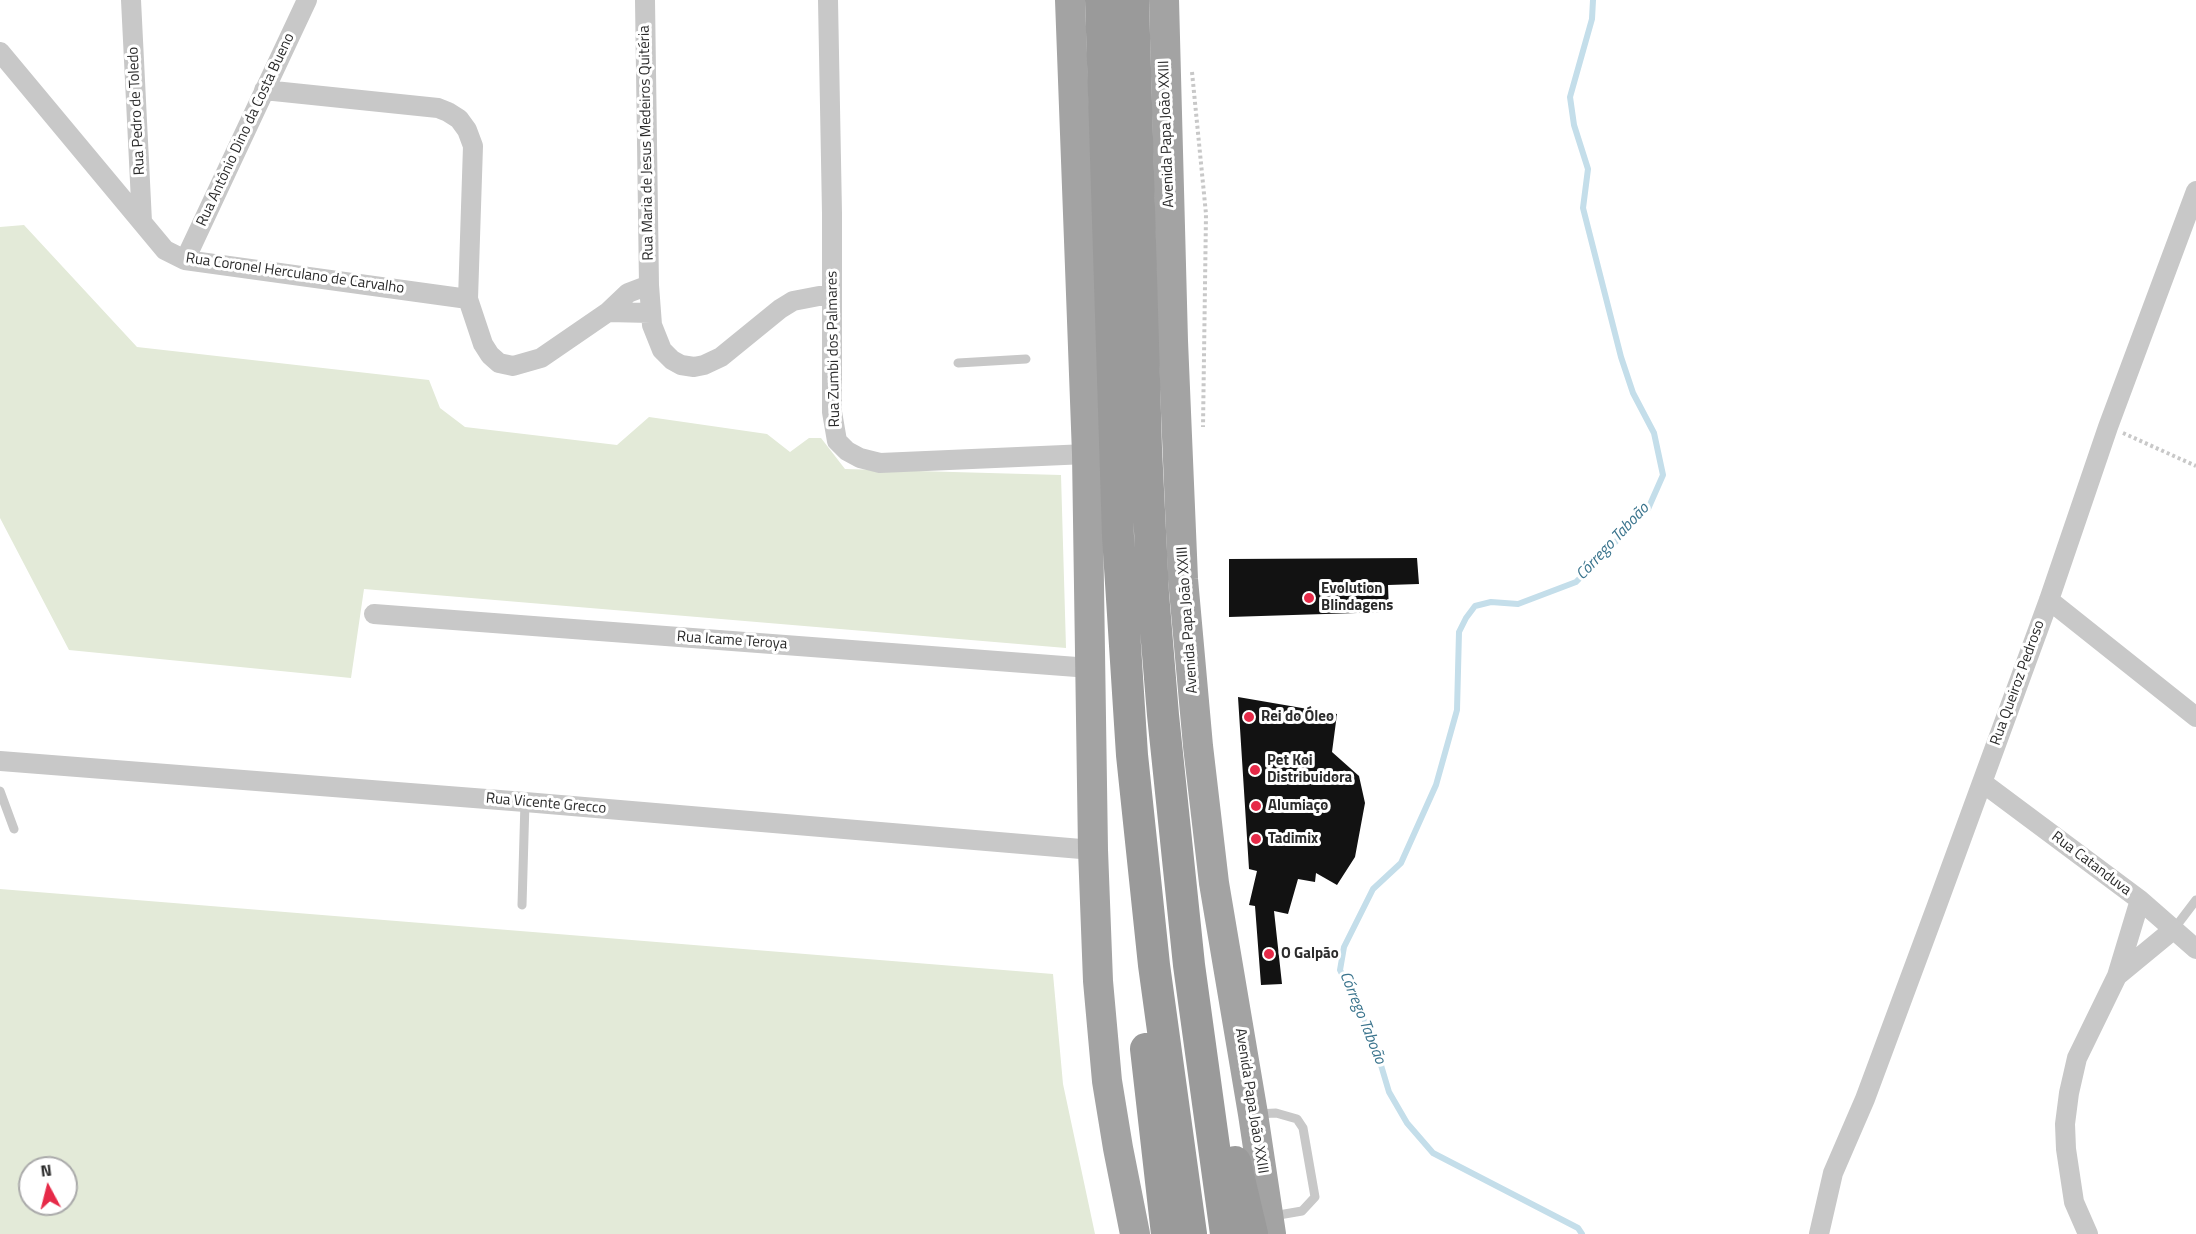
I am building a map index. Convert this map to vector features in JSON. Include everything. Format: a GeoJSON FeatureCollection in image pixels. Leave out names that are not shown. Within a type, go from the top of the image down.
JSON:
{"type":"FeatureCollection","features":[{"type":"Feature","properties":{"kind":"highway"},"geometry":{"type":"LineString","coordinates":[[1101,0],[1111,341],[1123,623],[1132,755],[1154,965],[1191,1234]]}},
{"type":"Feature","properties":{"kind":"highway","name":"Avenida Papa João XXIII"},"geometry":{"type":"LineString","coordinates":[[1133,0],[1153,593],[1189,965],[1226,1234]]}},
{"type":"Feature","properties":{"kind":"highway"},"geometry":{"type":"LineString","coordinates":[[1154,965],[1148,991],[1145,1026],[1148,1075],[1167,1234]]}},
{"type":"Feature","properties":{"kind":"highway"},"geometry":{"type":"LineString","coordinates":[[1189,965],[1214,1051],[1230,1143],[1264,1228]]}},
{"type":"Feature","properties":{"kind":"main road"},"geometry":{"type":"LineString","coordinates":[[1070,0],[1087,454],[1093,850],[1098,981],[1107,1081],[1135,1234]]}},
{"type":"Feature","properties":{"kind":"main road","name":"Avenida Papa João XXIII"},"geometry":{"type":"LineString","coordinates":[[1164,0],[1173,341],[1183,579],[1198,746],[1214,883],[1253,1114],[1264,1228]]}},
{"type":"Feature","properties":{"kind":"street","name":"Rua Pedro de Toledo"},"geometry":{"type":"LineString","coordinates":[[131,0],[142,222]]}},
{"type":"Feature","properties":{"kind":"street","name":"Rua Antônio Dino da Costa Bueno"},"geometry":{"type":"LineString","coordinates":[[186,260],[307,0]]}},
{"type":"Feature","properties":{"kind":"street","name":"Rua Maria de Jesus Medeiros Quitéria"},"geometry":{"type":"LineString","coordinates":[[645,0],[649,285],[652,326],[662,350],[681,365],[694,367],[704,365],[720,357],[780,309],[793,302],[819,296],[832,296]]}},
{"type":"Feature","properties":{"kind":"street","name":"Rua Zumbi dos Palmares"},"geometry":{"type":"LineString","coordinates":[[828,0],[832,412],[837,441],[853,454],[869,462],[880,463],[1087,454]]}},
{"type":"Feature","properties":{"kind":"street","name":"Rua Coronel Herculano de Carvalho"},"geometry":{"type":"LineString","coordinates":[[0,52],[165,250],[186,260],[468,299]]}},
{"type":"Feature","properties":{"kind":"street"},"geometry":{"type":"LineString","coordinates":[[264,90],[438,108],[459,119],[467,130],[472,146],[468,299],[483,344],[499,363],[513,366],[541,358],[608,312],[628,293],[649,285]]}},
{"type":"Feature","properties":{"kind":"street","name":"Rua Queiroz Pedroso"},"geometry":{"type":"LineString","coordinates":[[1819,1234],[1833,1173],[1869,1089],[1983,783],[2109,427],[2187,244],[2196,191]]}},
{"type":"Feature","properties":{"kind":"street"},"geometry":{"type":"LineString","coordinates":[[608,312],[651,314]]}},
{"type":"Feature","properties":{"kind":"street"},"geometry":{"type":"LineString","coordinates":[[2049,600],[2196,717]]}},
{"type":"Feature","properties":{"kind":"street","name":"Rua Icame Teroya"},"geometry":{"type":"LineString","coordinates":[[374,614],[1090,668]]}},
{"type":"Feature","properties":{"kind":"street","name":"Rua Vicente Grecco"},"geometry":{"type":"LineString","coordinates":[[0,761],[1093,850]]}},
{"type":"Feature","properties":{"kind":"street","name":"Rua Catanduva"},"geometry":{"type":"LineString","coordinates":[[1983,783],[2140,900],[2196,949]]}},
{"type":"Feature","properties":{"kind":"street"},"geometry":{"type":"LineString","coordinates":[[2088,1234],[2074,1202],[2066,1149],[2065,1124],[2069,1093],[2077,1058],[2117,976],[2140,900]]}},
{"type":"Feature","properties":{"kind":"street"},"geometry":{"type":"LineString","coordinates":[[2117,976],[2174,929]]}},
{"type":"Feature","properties":{"kind":"lane"},"geometry":{"type":"LineString","coordinates":[[958,363],[1026,359]]}},
{"type":"Feature","properties":{"kind":"lane"},"geometry":{"type":"LineString","coordinates":[[0,791],[14,829]]}},
{"type":"Feature","properties":{"kind":"lane"},"geometry":{"type":"LineString","coordinates":[[522,905],[525,802]]}},
{"type":"Feature","properties":{"kind":"lane"},"geometry":{"type":"LineString","coordinates":[[2174,929],[2196,900]]}},
{"type":"Feature","properties":{"kind":"lane"},"geometry":{"type":"LineString","coordinates":[[1253,1114],[1276,1113],[1297,1119],[1303,1128],[1315,1197],[1302,1210],[1264,1228]]}},
{"type":"Feature","properties":{"kind":"path"},"geometry":{"type":"LineString","coordinates":[[1192,69],[1206,214],[1203,432]]}},
{"type":"Feature","properties":{"kind":"path"},"geometry":{"type":"LineString","coordinates":[[2109,427],[2196,466]]}},
{"type":"Feature","properties":{"kind":"green space"},"geometry":{"type":"Polygon","coordinates":[[[24,225],[137,347],[429,380],[440,408],[465,427],[617,445],[649,417],[767,434],[790,452],[809,438],[821,438],[845,469],[1061,475],[1066,648],[364,589],[351,678],[69,650],[0,518],[0,227],[24,225]]]}},
{"type":"Feature","properties":{"kind":"green space"},"geometry":{"type":"Polygon","coordinates":[[[0,889],[1053,974],[1063,1084],[1095,1234],[0,1234],[0,889]]]}},
{"type":"Feature","properties":{"kind":"building","name":"Evolution Blindagens"},"geometry":{"type":"Polygon","coordinates":[[[1417,558],[1419,584],[1388,585],[1389,612],[1229,617],[1229,559],[1417,558]]]}},
{"type":"Feature","properties":{"kind":"building"},"geometry":{"type":"Polygon","coordinates":[[[1238,697],[1337,714],[1332,752],[1359,776],[1365,803],[1355,857],[1337,885],[1316,873],[1315,882],[1298,879],[1288,914],[1274,911],[1282,984],[1261,985],[1255,906],[1249,905],[1257,871],[1249,869],[1238,697]]]}},
{"type":"Feature","properties":{"kind":"waterway","name":"Córrego Taboão"},"geometry":{"type":"LineString","coordinates":[[1582,1234],[1578,1228],[1433,1153],[1407,1123],[1389,1092],[1372,1035],[1340,970],[1344,947],[1373,889],[1401,863],[1436,785],[1457,710],[1459,632],[1466,618],[1475,606],[1491,602],[1518,604],[1576,582],[1648,509],[1663,475],[1654,433],[1633,393],[1621,357],[1583,208],[1588,169],[1574,125],[1570,97],[1592,19],[1593,0]]}},
{"type":"Feature","properties":{"kind":"place","name":"Evolution Blindagens"},"geometry":{"type":"Point","coordinates":[1309,598]}},
{"type":"Feature","properties":{"kind":"place","name":"Rei do Óleo"},"geometry":{"type":"Point","coordinates":[1249,717]}},
{"type":"Feature","properties":{"kind":"place","name":"Pet Koi Distribuidora"},"geometry":{"type":"Point","coordinates":[1255,770]}},
{"type":"Feature","properties":{"kind":"place","name":"Alumiaço"},"geometry":{"type":"Point","coordinates":[1256,806]}},
{"type":"Feature","properties":{"kind":"place","name":"Tadimix"},"geometry":{"type":"Point","coordinates":[1256,839]}},
{"type":"Feature","properties":{"kind":"place","name":"O Galpão"},"geometry":{"type":"Point","coordinates":[1269,954]}}]}
